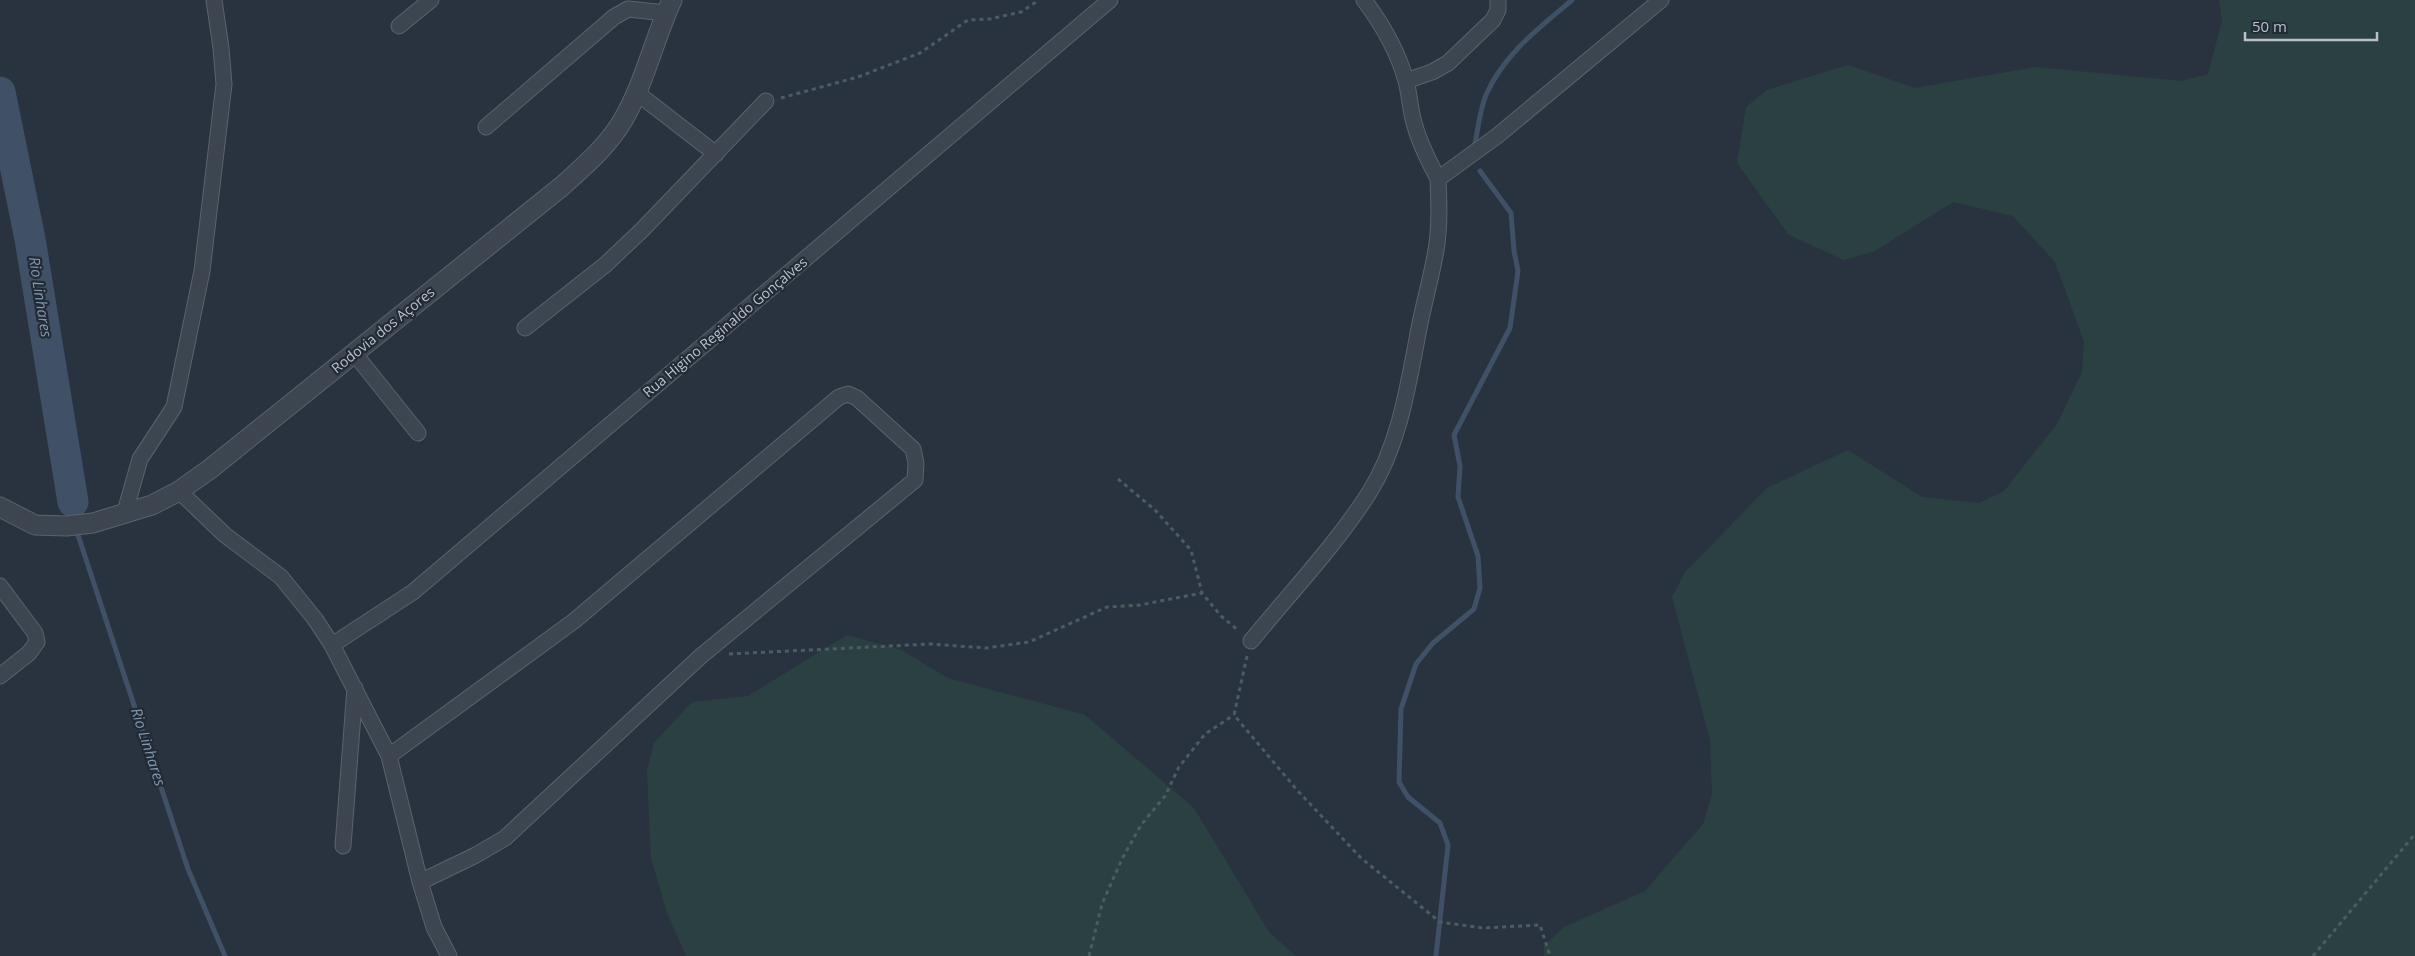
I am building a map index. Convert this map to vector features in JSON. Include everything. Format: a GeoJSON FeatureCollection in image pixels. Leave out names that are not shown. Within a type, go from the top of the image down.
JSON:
{"type":"FeatureCollection","features":[{"type":"Feature","properties":{"kind":"street"},"geometry":{"type":"LineString","coordinates":[[124,515],[140,459],[174,407],[202,271],[208,234],[224,84],[222,48],[214,0]]}},
{"type":"Feature","properties":{"kind":"street"},"geometry":{"type":"LineString","coordinates":[[399,26],[431,0]]}},
{"type":"Feature","properties":{"kind":"street","name":"Rua Higino Reginaldo Gonçalves"},"geometry":{"type":"LineString","coordinates":[[332,645],[413,592],[1110,0]]}},
{"type":"Feature","properties":{"kind":"street"},"geometry":{"type":"LineString","coordinates":[[1251,641],[1343,531],[1370,492],[1389,454],[1409,386],[1436,250],[1439,215],[1438,179],[1422,148],[1414,125],[1406,81],[1394,50],[1377,17],[1364,0]]}},
{"type":"Feature","properties":{"kind":"street"},"geometry":{"type":"LineString","coordinates":[[1406,81],[1432,72],[1448,63],[1492,20],[1498,10],[1498,0]]}},
{"type":"Feature","properties":{"kind":"street"},"geometry":{"type":"LineString","coordinates":[[1438,179],[1497,136],[1661,0]]}},
{"type":"Feature","properties":{"kind":"street"},"geometry":{"type":"LineString","coordinates":[[486,127],[614,17],[628,9],[670,6]]}},
{"type":"Feature","properties":{"kind":"street","name":"Rodovia dos Açores"},"geometry":{"type":"LineString","coordinates":[[1,510],[35,525],[58,526],[92,523],[124,515],[152,505],[179,491],[210,469],[567,182],[606,143],[622,122],[637,93],[670,6]]}},
{"type":"Feature","properties":{"kind":"street"},"geometry":{"type":"LineString","coordinates":[[637,93],[716,154]]}},
{"type":"Feature","properties":{"kind":"street"},"geometry":{"type":"LineString","coordinates":[[525,328],[605,265],[642,230],[766,102]]}},
{"type":"Feature","properties":{"kind":"street"},"geometry":{"type":"LineString","coordinates":[[354,353],[418,432]]}},
{"type":"Feature","properties":{"kind":"street"},"geometry":{"type":"LineString","coordinates":[[389,756],[574,621],[838,397],[848,394],[857,398],[912,450],[916,463],[915,480],[701,656],[505,838],[476,855],[420,882]]}},
{"type":"Feature","properties":{"kind":"street"},"geometry":{"type":"LineString","coordinates":[[179,491],[239,547],[281,577],[315,619],[332,645],[389,756],[420,882],[434,927],[450,956]]}},
{"type":"Feature","properties":{"kind":"street"},"geometry":{"type":"LineString","coordinates":[[0,586],[35,633],[38,642],[29,653],[0,676]]}},
{"type":"Feature","properties":{"kind":"street"},"geometry":{"type":"LineString","coordinates":[[343,846],[355,687]]}},
{"type":"Feature","properties":{"kind":"path"},"geometry":{"type":"LineString","coordinates":[[766,102],[858,77],[920,53],[968,20],[990,19],[1021,12],[1039,0]]}},
{"type":"Feature","properties":{"kind":"path"},"geometry":{"type":"LineString","coordinates":[[1089,956],[1102,904],[1122,859],[1141,825],[1165,796],[1179,767],[1204,734],[1234,715],[1251,641],[1221,616],[1202,593],[1191,550],[1155,510],[1118,479]]}},
{"type":"Feature","properties":{"kind":"path"},"geometry":{"type":"LineString","coordinates":[[701,656],[774,650],[890,645],[930,644],[986,648],[1020,644],[1029,642],[1107,607],[1140,605],[1202,593]]}},
{"type":"Feature","properties":{"kind":"path"},"geometry":{"type":"LineString","coordinates":[[1234,715],[1297,790],[1361,858],[1440,922],[1483,928],[1540,925],[1550,956]]}},
{"type":"Feature","properties":{"kind":"path"},"geometry":{"type":"LineString","coordinates":[[2313,956],[2415,834]]}},
{"type":"Feature","properties":{"kind":"green space"},"geometry":{"type":"Polygon","coordinates":[[[2219,0],[2415,0],[2415,956],[1544,956],[1544,946],[1564,927],[1645,891],[1703,824],[1712,795],[1710,740],[1672,597],[1685,572],[1767,488],[1848,450],[1922,497],[1979,503],[2004,491],[2057,424],[2082,372],[2084,342],[2055,262],[2013,216],[1953,202],[1875,251],[1844,260],[1789,235],[1737,163],[1746,107],[1767,90],[1848,65],[1915,88],[2036,67],[2181,81],[2208,74],[2222,21],[2219,0]]]}},
{"type":"Feature","properties":{"kind":"green space"},"geometry":{"type":"Polygon","coordinates":[[[847,635],[901,650],[948,678],[1085,715],[1194,808],[1269,932],[1296,956],[686,956],[667,913],[651,858],[647,771],[654,743],[692,702],[748,696],[847,635]]]}},
{"type":"Feature","properties":{"kind":"waterway"},"geometry":{"type":"LineString","coordinates":[[1475,144],[1479,119],[1486,95],[1502,67],[1523,43],[1572,0]]}},
{"type":"Feature","properties":{"kind":"waterway","name":"Rio Linhares"},"geometry":{"type":"LineString","coordinates":[[0,92],[30,239],[73,502]]}},
{"type":"Feature","properties":{"kind":"waterway"},"geometry":{"type":"LineString","coordinates":[[1436,956],[1448,845],[1440,823],[1408,797],[1399,782],[1401,709],[1416,664],[1433,643],[1474,609],[1480,588],[1478,556],[1458,497],[1460,466],[1454,435],[1510,328],[1518,271],[1514,251],[1511,213],[1480,171]]}},
{"type":"Feature","properties":{"kind":"waterway","name":"Rio Linhares"},"geometry":{"type":"LineString","coordinates":[[78,535],[188,869],[225,956]]}}]}
